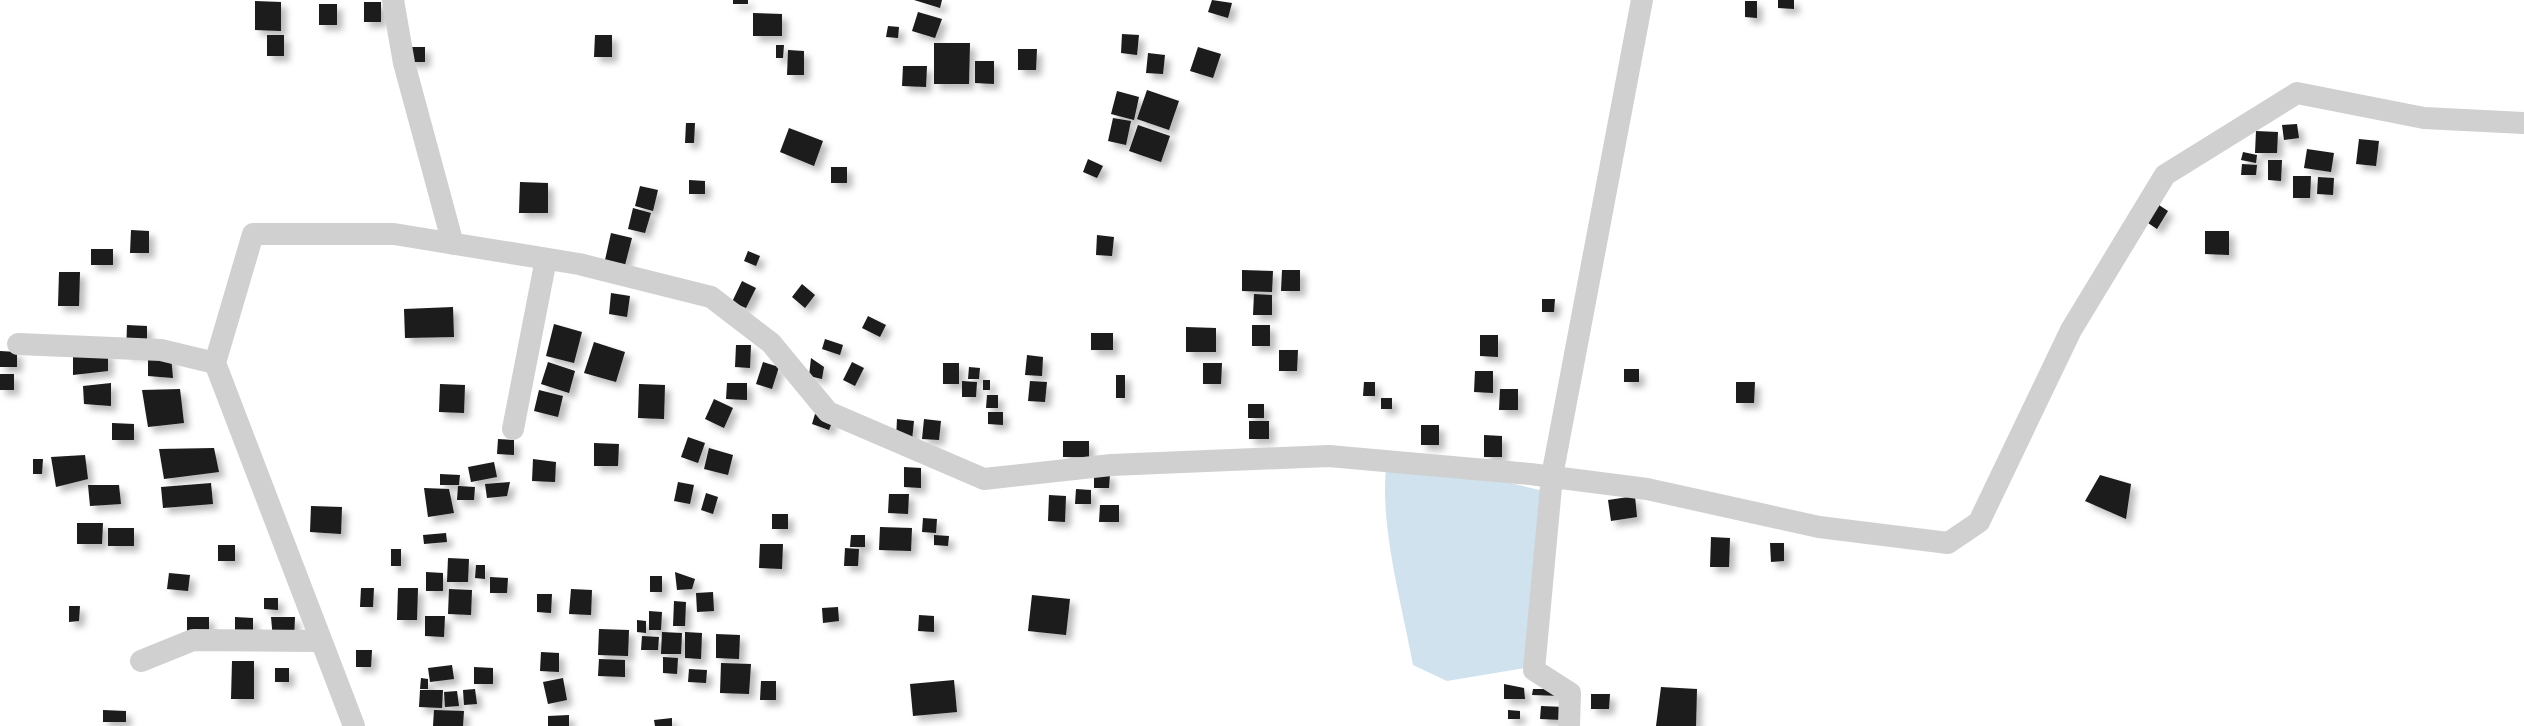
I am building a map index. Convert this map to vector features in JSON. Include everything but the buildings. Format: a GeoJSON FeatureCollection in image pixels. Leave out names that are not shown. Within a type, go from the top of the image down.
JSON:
{"type":"FeatureCollection","features":[{"type":"Feature","properties":{"kind":"street"},"geometry":{"type":"LineString","coordinates":[[393,0],[404,63],[453,244]]}},
{"type":"Feature","properties":{"kind":"street"},"geometry":{"type":"LineString","coordinates":[[1569,726],[1570,693],[1533,670],[1552,476],[1642,0]]}},
{"type":"Feature","properties":{"kind":"street"},"geometry":{"type":"LineString","coordinates":[[354,726],[215,363],[254,234],[394,234],[579,264],[711,297],[771,343],[828,412],[984,479],[1111,465],[1329,456],[1552,476],[1647,489],[1819,526],[1948,543],[1979,522],[2072,330],[2165,175],[2297,93],[2424,118],[2524,123]]}},
{"type":"Feature","properties":{"kind":"street"},"geometry":{"type":"LineString","coordinates":[[513,429],[546,259]]}},
{"type":"Feature","properties":{"kind":"street"},"geometry":{"type":"LineString","coordinates":[[18,344],[161,350],[215,363]]}},
{"type":"Feature","properties":{"kind":"street"},"geometry":{"type":"LineString","coordinates":[[141,661],[193,640],[321,641]]}},
{"type":"Feature","properties":{"kind":"water"},"geometry":{"type":"Polygon","coordinates":[[[1386,468],[1499,480],[1543,491],[1525,668],[1447,681],[1413,665],[1389,541],[1386,516],[1386,468]]]}}]}
